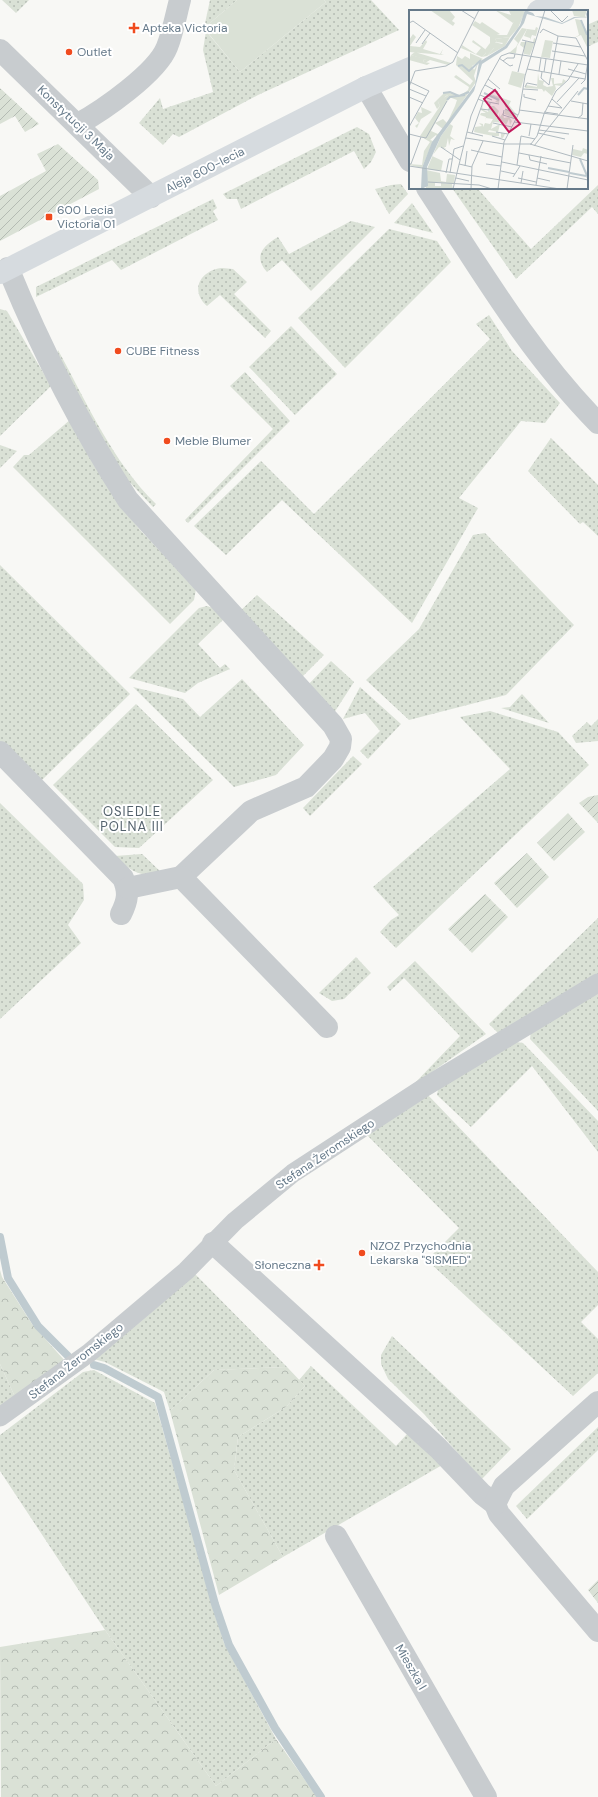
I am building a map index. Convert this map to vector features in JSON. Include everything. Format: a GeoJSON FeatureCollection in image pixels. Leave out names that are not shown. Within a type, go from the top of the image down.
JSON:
{"type":"FeatureCollection","features":[{"type":"Feature","properties":{"kind":"main road"},"geometry":{"type":"LineString","coordinates":[[540,10],[563,0]]}},
{"type":"Feature","properties":{"kind":"main road","name":"Aleja 600-lecia"},"geometry":{"type":"LineString","coordinates":[[4,270],[366,87],[409,68]]}},
{"type":"Feature","properties":{"kind":"street"},"geometry":{"type":"LineString","coordinates":[[78,124],[110,104],[157,63],[167,48],[180,0]]}},
{"type":"Feature","properties":{"kind":"street","name":"Konstytucji 3 Maja"},"geometry":{"type":"LineString","coordinates":[[0,50],[78,124],[151,197]]}},
{"type":"Feature","properties":{"kind":"street"},"geometry":{"type":"LineString","coordinates":[[366,87],[409,159]]}},
{"type":"Feature","properties":{"kind":"street"},"geometry":{"type":"LineString","coordinates":[[428,189],[526,337],[576,401],[598,423]]}},
{"type":"Feature","properties":{"kind":"street"},"geometry":{"type":"LineString","coordinates":[[4,270],[72,403],[104,461],[128,500],[333,725],[341,739],[340,747],[333,759],[306,787],[251,811],[181,877],[128,888]]}},
{"type":"Feature","properties":{"kind":"street"},"geometry":{"type":"LineString","coordinates":[[0,752],[123,878],[128,888],[128,900],[121,914]]}},
{"type":"Feature","properties":{"kind":"street"},"geometry":{"type":"LineString","coordinates":[[181,877],[327,1027]]}},
{"type":"Feature","properties":{"kind":"street","name":"Stefana Żeromskiego"},"geometry":{"type":"LineString","coordinates":[[0,1417],[89,1353],[186,1271],[235,1221],[293,1173],[425,1087],[598,983]]}},
{"type":"Feature","properties":{"kind":"street"},"geometry":{"type":"LineString","coordinates":[[213,1242],[438,1448],[482,1494],[495,1504],[499,1514],[598,1631]]}},
{"type":"Feature","properties":{"kind":"street"},"geometry":{"type":"LineString","coordinates":[[495,1504],[504,1486],[598,1402]]}},
{"type":"Feature","properties":{"kind":"street","name":"Mieszka I"},"geometry":{"type":"LineString","coordinates":[[336,1536],[486,1797]]}},
{"type":"Feature","properties":{"kind":"green space"},"geometry":{"type":"Polygon","coordinates":[[[2,0],[29,0],[16,13],[2,0]]]}},
{"type":"Feature","properties":{"kind":"green space"},"geometry":{"type":"Polygon","coordinates":[[[210,0],[237,0],[204,28],[210,0]]]}},
{"type":"Feature","properties":{"kind":"green space"},"geometry":{"type":"Polygon","coordinates":[[[237,0],[324,0],[326,2],[240,72],[204,28],[237,0]]]}},
{"type":"Feature","properties":{"kind":"green space"},"geometry":{"type":"Polygon","coordinates":[[[324,0],[371,0],[399,30],[258,95],[179,137],[173,134],[163,145],[139,123],[160,98],[163,109],[213,92],[203,50],[206,31],[240,72],[326,2],[324,0]]]}},
{"type":"Feature","properties":{"kind":"green space"},"geometry":{"type":"Polygon","coordinates":[[[598,20],[598,42],[588,47],[588,25],[598,20]]]}},
{"type":"Feature","properties":{"kind":"green space"},"geometry":{"type":"Polygon","coordinates":[[[0,88],[39,124],[25,132],[15,116],[0,124],[0,88]]]}},
{"type":"Feature","properties":{"kind":"green space"},"geometry":{"type":"Polygon","coordinates":[[[357,127],[369,134],[376,152],[371,162],[364,169],[354,151],[241,209],[237,199],[227,199],[223,194],[357,127]]]}},
{"type":"Feature","properties":{"kind":"green space"},"geometry":{"type":"Polygon","coordinates":[[[58,144],[98,180],[99,189],[0,241],[0,196],[46,171],[37,154],[58,144]]]}},
{"type":"Feature","properties":{"kind":"green space"},"geometry":{"type":"Polygon","coordinates":[[[401,184],[408,194],[389,214],[375,189],[401,184]]]}},
{"type":"Feature","properties":{"kind":"green space"},"geometry":{"type":"Polygon","coordinates":[[[598,185],[598,214],[592,207],[516,279],[453,189],[478,189],[531,249],[598,185]]]}},
{"type":"Feature","properties":{"kind":"green space"},"geometry":{"type":"Polygon","coordinates":[[[213,199],[217,208],[213,211],[218,220],[121,270],[112,260],[36,297],[36,287],[213,199]]]}},
{"type":"Feature","properties":{"kind":"green space"},"geometry":{"type":"Polygon","coordinates":[[[412,203],[433,233],[394,223],[412,203]]]}},
{"type":"Feature","properties":{"kind":"green space"},"geometry":{"type":"Polygon","coordinates":[[[351,221],[375,227],[311,291],[282,260],[267,272],[263,266],[260,256],[264,248],[278,237],[289,254],[351,221]]]}},
{"type":"Feature","properties":{"kind":"green space"},"geometry":{"type":"Polygon","coordinates":[[[389,229],[437,241],[451,262],[345,368],[298,318],[389,229]]]}},
{"type":"Feature","properties":{"kind":"green space"},"geometry":{"type":"Polygon","coordinates":[[[222,268],[233,269],[247,282],[234,294],[271,331],[265,338],[220,295],[207,306],[202,300],[198,287],[203,277],[208,273],[222,268]]]}},
{"type":"Feature","properties":{"kind":"green space"},"geometry":{"type":"Polygon","coordinates":[[[0,309],[7,311],[51,386],[0,436],[0,309]]]}},
{"type":"Feature","properties":{"kind":"green space"},"geometry":{"type":"Polygon","coordinates":[[[489,315],[512,351],[560,403],[545,423],[521,421],[459,498],[478,508],[412,623],[282,500],[226,555],[194,526],[261,461],[314,514],[490,339],[476,324],[489,315]]]}},
{"type":"Feature","properties":{"kind":"green space"},"geometry":{"type":"Polygon","coordinates":[[[291,326],[337,374],[295,415],[249,367],[291,326]]]}},
{"type":"Feature","properties":{"kind":"green space"},"geometry":{"type":"Polygon","coordinates":[[[58,350],[101,431],[126,469],[156,504],[153,507],[121,473],[56,357],[58,350]]]}},
{"type":"Feature","properties":{"kind":"green space"},"geometry":{"type":"Polygon","coordinates":[[[245,372],[290,421],[188,523],[185,520],[273,429],[230,386],[245,372]]]}},
{"type":"Feature","properties":{"kind":"green space"},"geometry":{"type":"Polygon","coordinates":[[[71,419],[115,497],[140,530],[196,589],[194,600],[170,624],[13,467],[24,455],[29,455],[71,419]]]}},
{"type":"Feature","properties":{"kind":"green space"},"geometry":{"type":"Polygon","coordinates":[[[551,438],[598,485],[598,536],[583,522],[580,524],[528,471],[551,438]]]}},
{"type":"Feature","properties":{"kind":"green space"},"geometry":{"type":"Polygon","coordinates":[[[0,445],[17,451],[0,468],[0,445]]]}},
{"type":"Feature","properties":{"kind":"green space"},"geometry":{"type":"Polygon","coordinates":[[[485,533],[574,625],[506,695],[409,720],[366,680],[419,629],[473,535],[485,533]]]}},
{"type":"Feature","properties":{"kind":"green space"},"geometry":{"type":"Polygon","coordinates":[[[0,565],[130,694],[41,781],[0,741],[0,565]]]}},
{"type":"Feature","properties":{"kind":"green space"},"geometry":{"type":"Polygon","coordinates":[[[257,595],[324,655],[299,680],[238,613],[257,595]]]}},
{"type":"Feature","properties":{"kind":"green space"},"geometry":{"type":"Polygon","coordinates":[[[207,606],[216,609],[224,619],[198,644],[220,668],[225,664],[230,669],[198,683],[185,693],[129,678],[199,608],[207,606]]]}},
{"type":"Feature","properties":{"kind":"green space"},"geometry":{"type":"Polygon","coordinates":[[[331,661],[354,682],[332,716],[306,687],[331,661]]]}},
{"type":"Feature","properties":{"kind":"green space"},"geometry":{"type":"Polygon","coordinates":[[[242,679],[304,745],[276,775],[234,787],[133,687],[183,699],[200,717],[242,679]]]}},
{"type":"Feature","properties":{"kind":"green space"},"geometry":{"type":"Polygon","coordinates":[[[360,687],[401,724],[368,759],[360,751],[380,731],[365,713],[343,719],[360,687]]]}},
{"type":"Feature","properties":{"kind":"green space"},"geometry":{"type":"Polygon","coordinates":[[[522,694],[549,723],[501,708],[510,707],[522,694]]]}},
{"type":"Feature","properties":{"kind":"green space"},"geometry":{"type":"Polygon","coordinates":[[[136,704],[213,780],[139,848],[115,847],[53,785],[136,704]]]}},
{"type":"Feature","properties":{"kind":"green space"},"geometry":{"type":"Polygon","coordinates":[[[490,711],[558,732],[589,765],[396,948],[380,932],[391,920],[399,915],[373,887],[510,769],[460,717],[490,711]]]}},
{"type":"Feature","properties":{"kind":"green space"},"geometry":{"type":"Polygon","coordinates":[[[598,719],[598,741],[576,743],[572,736],[587,722],[591,726],[598,719]]]}},
{"type":"Feature","properties":{"kind":"green space"},"geometry":{"type":"Polygon","coordinates":[[[353,756],[362,764],[310,816],[303,808],[353,756]]]}},
{"type":"Feature","properties":{"kind":"green space"},"geometry":{"type":"Polygon","coordinates":[[[598,795],[598,823],[579,803],[588,797],[598,795]]]}},
{"type":"Feature","properties":{"kind":"green space"},"geometry":{"type":"Polygon","coordinates":[[[0,803],[83,884],[84,900],[68,925],[81,943],[0,1019],[0,803]]]}},
{"type":"Feature","properties":{"kind":"green space"},"geometry":{"type":"Polygon","coordinates":[[[568,813],[585,832],[554,861],[537,843],[568,813]]]}},
{"type":"Feature","properties":{"kind":"green space"},"geometry":{"type":"Polygon","coordinates":[[[527,853],[549,877],[517,908],[494,883],[527,853]]]}},
{"type":"Feature","properties":{"kind":"green space"},"geometry":{"type":"Polygon","coordinates":[[[142,854],[163,874],[141,874],[131,870],[115,856],[142,854]]]}},
{"type":"Feature","properties":{"kind":"green space"},"geometry":{"type":"Polygon","coordinates":[[[485,894],[508,917],[472,953],[448,929],[485,894]]]}},
{"type":"Feature","properties":{"kind":"green space"},"geometry":{"type":"Polygon","coordinates":[[[598,918],[598,975],[500,1035],[489,1024],[598,918]]]}},
{"type":"Feature","properties":{"kind":"green space"},"geometry":{"type":"Polygon","coordinates":[[[356,957],[371,973],[344,999],[332,1001],[319,993],[356,957]]]}},
{"type":"Feature","properties":{"kind":"green space"},"geometry":{"type":"Polygon","coordinates":[[[415,961],[486,1034],[412,1086],[460,1036],[404,978],[390,991],[387,987],[415,961]]]}},
{"type":"Feature","properties":{"kind":"green space"},"geometry":{"type":"Polygon","coordinates":[[[598,991],[598,1111],[530,1039],[531,1031],[598,991]]]}},
{"type":"Feature","properties":{"kind":"green space"},"geometry":{"type":"Polygon","coordinates":[[[510,1041],[523,1043],[598,1121],[598,1152],[532,1066],[471,1127],[437,1095],[439,1084],[510,1041]]]}},
{"type":"Feature","properties":{"kind":"green space"},"geometry":{"type":"Polygon","coordinates":[[[426,1093],[598,1272],[598,1305],[581,1322],[598,1339],[598,1373],[573,1396],[427,1260],[459,1228],[367,1135],[426,1093]]]}},
{"type":"Feature","properties":{"kind":"green space"},"geometry":{"type":"Polygon","coordinates":[[[0,1270],[2,1277],[32,1324],[65,1361],[16,1399],[0,1364],[0,1270]]]}},
{"type":"Feature","properties":{"kind":"green space"},"geometry":{"type":"Polygon","coordinates":[[[195,1274],[287,1367],[214,1370],[170,1411],[164,1392],[105,1362],[93,1359],[195,1274]]]}},
{"type":"Feature","properties":{"kind":"green space"},"geometry":{"type":"Polygon","coordinates":[[[392,1336],[511,1449],[481,1480],[424,1414],[388,1379],[381,1364],[381,1355],[392,1336]]]}},
{"type":"Feature","properties":{"kind":"green space"},"geometry":{"type":"Polygon","coordinates":[[[0,1364],[16,1399],[0,1408],[0,1364]]]}},
{"type":"Feature","properties":{"kind":"green space"},"geometry":{"type":"Polygon","coordinates":[[[311,1366],[396,1446],[408,1433],[444,1464],[283,1557],[234,1470],[238,1437],[286,1407],[305,1386],[299,1380],[311,1366]]]}},
{"type":"Feature","properties":{"kind":"green space"},"geometry":{"type":"Polygon","coordinates":[[[287,1367],[305,1386],[286,1407],[238,1437],[234,1470],[283,1557],[219,1595],[170,1411],[214,1370],[287,1367]]]}},
{"type":"Feature","properties":{"kind":"green space"},"geometry":{"type":"Polygon","coordinates":[[[94,1370],[155,1403],[224,1643],[276,1739],[216,1786],[105,1630],[0,1471],[0,1435],[83,1372],[94,1370]]]}},
{"type":"Feature","properties":{"kind":"green space"},"geometry":{"type":"Polygon","coordinates":[[[598,1427],[598,1450],[527,1519],[516,1506],[598,1427]]]}},
{"type":"Feature","properties":{"kind":"green space"},"geometry":{"type":"Polygon","coordinates":[[[598,1580],[598,1603],[588,1590],[598,1580]]]}},
{"type":"Feature","properties":{"kind":"green space"},"geometry":{"type":"Polygon","coordinates":[[[105,1630],[216,1786],[276,1739],[317,1797],[1,1797],[0,1647],[105,1630]]]}},
{"type":"Feature","properties":{"kind":"waterway"},"geometry":{"type":"LineString","coordinates":[[0,1237],[8,1278],[38,1326],[68,1356]]}},
{"type":"Feature","properties":{"kind":"waterway"},"geometry":{"type":"LineString","coordinates":[[94,1365],[104,1368],[158,1397],[215,1604],[229,1645],[275,1728],[321,1797]]}},
{"type":"Feature","properties":{"kind":"place","name":"Apteka Victoria"},"geometry":{"type":"Point","coordinates":[134,28]}},
{"type":"Feature","properties":{"kind":"place","name":"Outlet"},"geometry":{"type":"Point","coordinates":[69,52]}},
{"type":"Feature","properties":{"kind":"place","name":"600 Lecia Victoria 01"},"geometry":{"type":"Point","coordinates":[49,217]}},
{"type":"Feature","properties":{"kind":"place","name":"CUBE Fitness"},"geometry":{"type":"Point","coordinates":[118,351]}},
{"type":"Feature","properties":{"kind":"place","name":"Meble Blumer"},"geometry":{"type":"Point","coordinates":[167,441]}},
{"type":"Feature","properties":{"kind":"place","name":"NZOZ Przychodnia Lekarska \"SISMED\""},"geometry":{"type":"Point","coordinates":[362,1253]}},
{"type":"Feature","properties":{"kind":"place","name":"Słoneczna"},"geometry":{"type":"Point","coordinates":[319,1265]}},
{"type":"Feature","properties":{"kind":"district","name":"OSIEDLE POLNA III"},"geometry":{"type":"Point","coordinates":[132,818]}}]}
